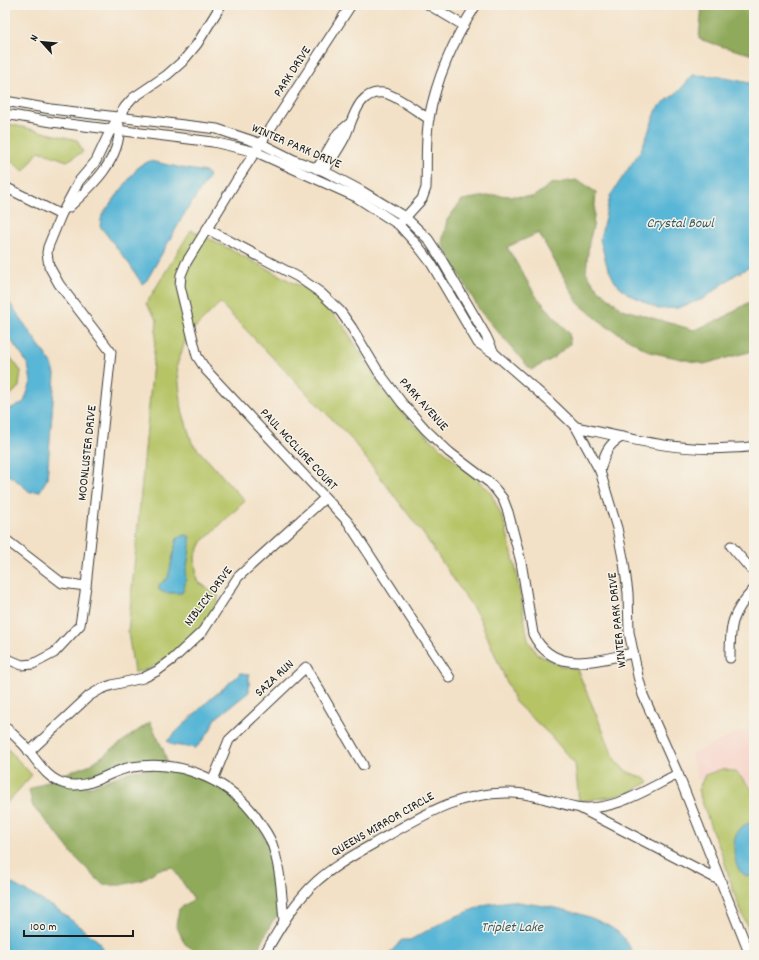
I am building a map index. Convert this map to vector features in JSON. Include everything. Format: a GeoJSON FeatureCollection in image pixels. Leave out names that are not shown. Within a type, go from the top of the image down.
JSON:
{"type":"FeatureCollection","features":[{"type":"Feature","properties":{"kind":"street"},"geometry":{"type":"LineString","coordinates":[[115,130],[125,107],[133,98],[167,75],[183,61],[197,44],[221,5]]}},
{"type":"Feature","properties":{"kind":"street","name":"PARK DRIVE"},"geometry":{"type":"LineString","coordinates":[[259,148],[351,5]]}},
{"type":"Feature","properties":{"kind":"street"},"geometry":{"type":"LineString","coordinates":[[429,5],[463,25]]}},
{"type":"Feature","properties":{"kind":"street"},"geometry":{"type":"LineString","coordinates":[[399,225],[405,216],[422,199],[426,188],[429,119],[437,85],[463,25],[476,5]]}},
{"type":"Feature","properties":{"kind":"street"},"geometry":{"type":"LineString","coordinates":[[321,170],[338,133],[349,124],[357,108],[363,100],[370,95],[383,93],[391,95],[429,119]]}},
{"type":"Feature","properties":{"kind":"street","name":"WINTER PARK DRIVE"},"geometry":{"type":"LineString","coordinates":[[5,101],[119,118],[217,129],[259,148],[356,197],[399,225],[431,262],[478,343],[495,354],[576,427],[600,471],[617,528],[628,593],[629,632],[643,695],[678,774],[750,955]]}},
{"type":"Feature","properties":{"kind":"street","name":"WINTER PARK DRIVE"},"geometry":{"type":"LineString","coordinates":[[5,114],[52,122],[259,148],[321,170],[405,216],[428,239],[440,257],[495,354]]}},
{"type":"Feature","properties":{"kind":"street","name":"MOONLUSTER DRIVE"},"geometry":{"type":"LineString","coordinates":[[5,658],[22,665],[33,664],[54,653],[80,625],[86,586],[111,352],[59,284],[49,266],[47,253],[61,215],[79,181],[96,161],[115,130]]}},
{"type":"Feature","properties":{"kind":"street","name":"MOONLUSTER DRIVE"},"geometry":{"type":"LineString","coordinates":[[61,215],[88,189],[104,169],[119,142],[115,130]]}},
{"type":"Feature","properties":{"kind":"street"},"geometry":{"type":"LineString","coordinates":[[207,229],[259,148]]}},
{"type":"Feature","properties":{"kind":"street"},"geometry":{"type":"LineString","coordinates":[[96,161],[104,169]]}},
{"type":"Feature","properties":{"kind":"street"},"geometry":{"type":"LineString","coordinates":[[5,187],[61,215]]}},
{"type":"Feature","properties":{"kind":"street","name":"PAUL MCCLURE COURT"},"geometry":{"type":"LineString","coordinates":[[207,229],[186,264],[181,275],[180,286],[197,356],[206,370],[348,522],[450,678]]}},
{"type":"Feature","properties":{"kind":"street","name":"PARK AVENUE"},"geometry":{"type":"LineString","coordinates":[[207,229],[298,277],[321,293],[340,311],[378,371],[402,403],[426,430],[449,452],[490,483],[496,490],[503,500],[508,512],[521,562],[533,634],[538,644],[547,653],[560,660],[585,662],[633,653]]}},
{"type":"Feature","properties":{"kind":"street"},"geometry":{"type":"LineString","coordinates":[[576,427],[686,449],[714,449],[754,446]]}},
{"type":"Feature","properties":{"kind":"street"},"geometry":{"type":"LineString","coordinates":[[600,471],[603,457],[608,447],[615,440],[622,437]]}},
{"type":"Feature","properties":{"kind":"street","name":"NIBLICK DRIVE"},"geometry":{"type":"LineString","coordinates":[[29,752],[89,696],[100,689],[112,685],[143,678],[157,671],[173,659],[203,631],[226,593],[238,578],[325,498]]}},
{"type":"Feature","properties":{"kind":"street"},"geometry":{"type":"LineString","coordinates":[[5,539],[62,583],[86,586]]}},
{"type":"Feature","properties":{"kind":"street"},"geometry":{"type":"LineString","coordinates":[[731,546],[754,573]]}},
{"type":"Feature","properties":{"kind":"street"},"geometry":{"type":"LineString","coordinates":[[730,658],[730,632],[734,617],[742,601],[754,589]]}},
{"type":"Feature","properties":{"kind":"street","name":"SAZA RUN"},"geometry":{"type":"LineString","coordinates":[[213,780],[229,740],[306,667],[363,765]]}},
{"type":"Feature","properties":{"kind":"street"},"geometry":{"type":"LineString","coordinates":[[5,727],[52,778],[65,784],[76,786],[130,767],[148,765],[169,766],[184,769],[213,780],[229,789],[245,803],[257,818],[267,833],[274,849],[278,869],[284,922]]}},
{"type":"Feature","properties":{"kind":"street","name":"QUEENS MIRROR CIRCLE"},"geometry":{"type":"LineString","coordinates":[[578,807],[597,807],[616,804],[678,774]]}},
{"type":"Feature","properties":{"kind":"street","name":"QUEENS MIRROR CIRCLE"},"geometry":{"type":"LineString","coordinates":[[264,955],[299,900],[317,881],[362,850],[441,806],[466,798],[487,794],[513,792],[578,807],[721,881]]}},
{"type":"Feature","properties":{"kind":"shaded area"},"geometry":{"type":"Polygon","coordinates":[[[754,726],[754,791],[736,772],[706,775],[698,781],[691,754],[754,726]]]}},
{"type":"Feature","properties":{"kind":"green space"},"geometry":{"type":"Polygon","coordinates":[[[702,5],[754,5],[754,55],[699,39],[702,5]]]}},
{"type":"Feature","properties":{"kind":"green space"},"geometry":{"type":"Polygon","coordinates":[[[5,123],[77,140],[83,152],[67,161],[39,151],[24,171],[5,157],[5,123]]]}},
{"type":"Feature","properties":{"kind":"green space"},"geometry":{"type":"Polygon","coordinates":[[[576,180],[596,192],[593,227],[589,242],[586,272],[598,289],[622,309],[694,330],[723,318],[754,299],[754,349],[749,352],[704,364],[650,352],[606,326],[578,303],[539,233],[507,247],[536,296],[569,333],[570,344],[552,359],[531,370],[480,311],[442,243],[447,220],[462,200],[494,195],[533,197],[551,184],[576,180]]]}},
{"type":"Feature","properties":{"kind":"green space"},"geometry":{"type":"Polygon","coordinates":[[[191,230],[311,292],[343,325],[387,396],[411,422],[490,491],[504,521],[516,570],[528,640],[537,654],[561,666],[577,669],[616,762],[628,772],[646,779],[649,782],[629,793],[579,801],[575,764],[550,735],[515,702],[479,617],[424,535],[352,440],[220,303],[187,336],[177,365],[182,410],[192,443],[245,501],[202,542],[195,557],[197,581],[219,596],[211,614],[195,633],[176,651],[154,666],[134,672],[128,632],[157,320],[146,304],[191,230]]]}},
{"type":"Feature","properties":{"kind":"green space"},"geometry":{"type":"Polygon","coordinates":[[[5,350],[21,371],[19,387],[5,400],[5,350]]]}},
{"type":"Feature","properties":{"kind":"green space"},"geometry":{"type":"Polygon","coordinates":[[[150,722],[168,762],[148,761],[133,763],[85,779],[68,779],[59,776],[91,764],[150,722]]]}},
{"type":"Feature","properties":{"kind":"green space"},"geometry":{"type":"Polygon","coordinates":[[[5,746],[32,775],[5,805],[5,746]]]}},
{"type":"Feature","properties":{"kind":"green space"},"geometry":{"type":"Polygon","coordinates":[[[148,769],[179,772],[209,781],[227,792],[256,823],[270,850],[274,866],[279,914],[272,922],[255,955],[202,955],[185,944],[176,925],[179,909],[194,899],[172,867],[157,870],[142,880],[121,885],[103,885],[74,856],[54,830],[33,807],[29,790],[50,780],[89,787],[131,771],[148,769]]]}},
{"type":"Feature","properties":{"kind":"green space"},"geometry":{"type":"Polygon","coordinates":[[[722,769],[736,772],[754,791],[754,943],[735,896],[722,854],[698,790],[705,775],[722,769]]]}},
{"type":"Feature","properties":{"kind":"water","name":"Crystal Bowl"},"geometry":{"type":"Polygon","coordinates":[[[693,75],[716,76],[754,84],[754,265],[735,275],[703,299],[678,308],[658,309],[627,293],[615,282],[607,266],[600,239],[610,196],[641,150],[658,107],[679,91],[693,75]]]}},
{"type":"Feature","properties":{"kind":"water"},"geometry":{"type":"Polygon","coordinates":[[[150,161],[207,172],[209,177],[186,211],[147,280],[142,284],[130,265],[100,226],[102,215],[139,166],[150,161]]]}},
{"type":"Feature","properties":{"kind":"water"},"geometry":{"type":"Polygon","coordinates":[[[5,299],[7,299],[52,364],[55,374],[47,479],[40,491],[30,492],[12,477],[5,474],[5,411],[24,402],[31,382],[28,364],[5,332],[5,299]]]}},
{"type":"Feature","properties":{"kind":"water"},"geometry":{"type":"Polygon","coordinates":[[[186,535],[190,537],[190,545],[185,585],[182,593],[165,593],[159,590],[159,585],[168,578],[177,538],[186,535]]]}},
{"type":"Feature","properties":{"kind":"water"},"geometry":{"type":"Polygon","coordinates":[[[241,673],[249,674],[249,692],[216,718],[209,732],[199,745],[195,748],[173,745],[167,741],[206,703],[241,673]]]}},
{"type":"Feature","properties":{"kind":"water"},"geometry":{"type":"Polygon","coordinates":[[[754,821],[754,875],[748,877],[740,871],[738,867],[734,843],[737,832],[740,828],[754,821]]]}},
{"type":"Feature","properties":{"kind":"water"},"geometry":{"type":"Polygon","coordinates":[[[9,882],[57,909],[98,941],[107,955],[5,955],[5,883],[9,882]]]}},
{"type":"Feature","properties":{"kind":"water","name":"Triplet Lake"},"geometry":{"type":"Polygon","coordinates":[[[511,901],[567,911],[595,919],[619,933],[635,955],[388,955],[402,940],[410,940],[447,920],[487,904],[511,901]]]}}]}
